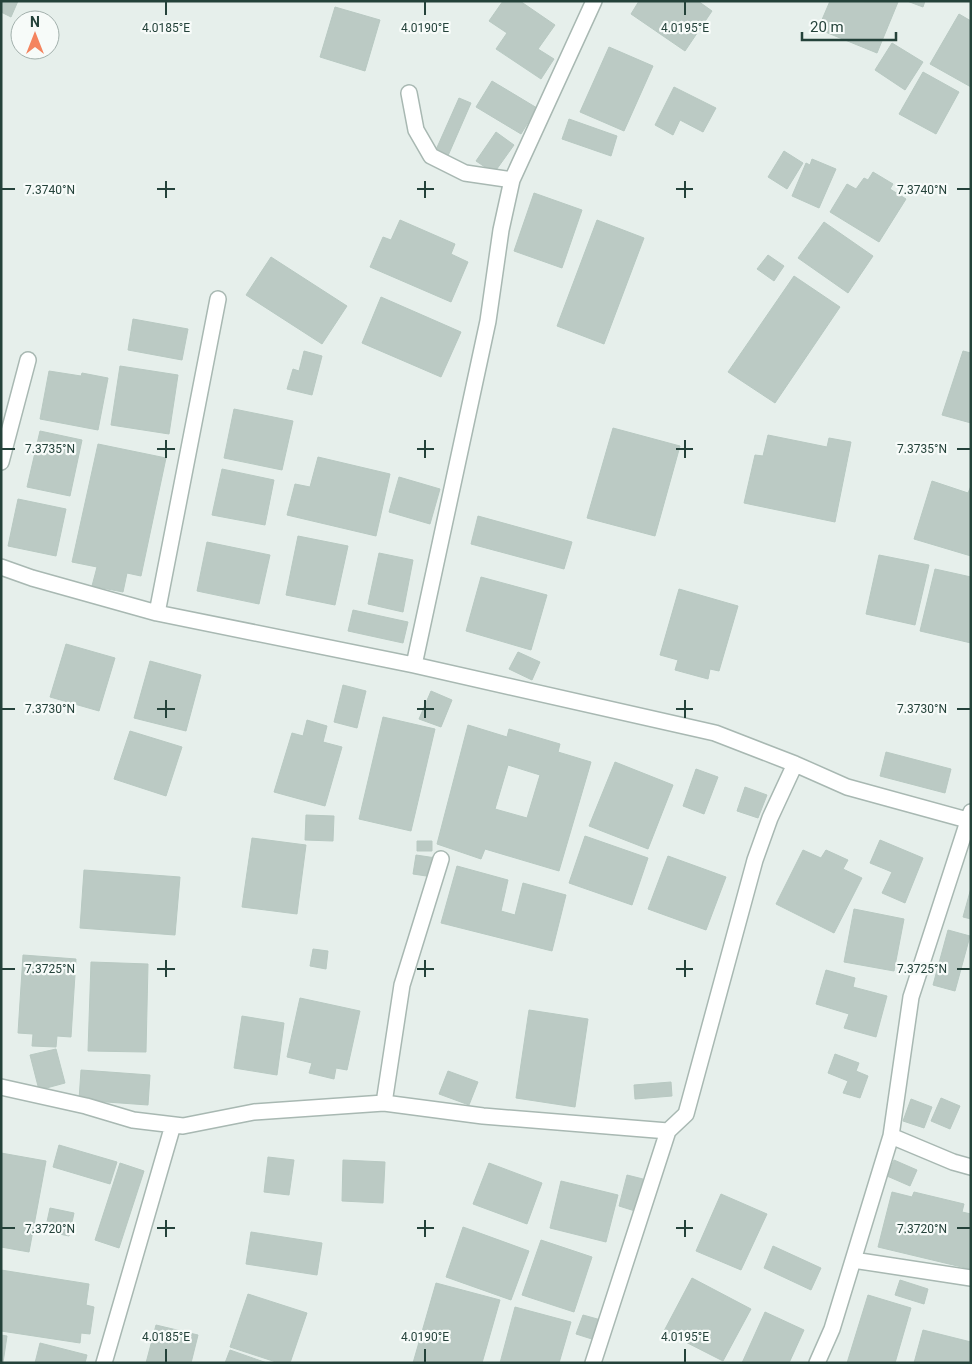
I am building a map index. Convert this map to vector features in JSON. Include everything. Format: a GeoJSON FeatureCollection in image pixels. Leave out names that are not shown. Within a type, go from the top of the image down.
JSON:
{"type":"FeatureCollection","features":[{"type":"Feature","properties":{"kind":"street"},"geometry":{"type":"LineString","coordinates":[[414,665],[488,321],[501,230],[512,180],[594,1]]}},
{"type":"Feature","properties":{"kind":"street"},"geometry":{"type":"LineString","coordinates":[[409,93],[416,130],[431,156],[465,173],[512,180]]}},
{"type":"Feature","properties":{"kind":"street"},"geometry":{"type":"LineString","coordinates":[[157,613],[218,300]]}},
{"type":"Feature","properties":{"kind":"street"},"geometry":{"type":"LineString","coordinates":[[1,462],[28,360]]}},
{"type":"Feature","properties":{"kind":"street"},"geometry":{"type":"LineString","coordinates":[[1,567],[32,578],[157,613],[414,665],[715,733],[795,764],[847,787],[970,818],[911,997],[891,1136],[832,1329],[817,1363]]}},
{"type":"Feature","properties":{"kind":"street"},"geometry":{"type":"LineString","coordinates":[[593,1363],[668,1131],[686,1114],[755,860],[770,818],[795,764]]}},
{"type":"Feature","properties":{"kind":"street"},"geometry":{"type":"LineString","coordinates":[[384,1103],[402,985],[441,859]]}},
{"type":"Feature","properties":{"kind":"street"},"geometry":{"type":"LineString","coordinates":[[1,1087],[86,1106],[134,1120],[183,1126],[254,1112],[384,1103],[484,1116],[668,1131]]}},
{"type":"Feature","properties":{"kind":"street"},"geometry":{"type":"LineString","coordinates":[[104,1363],[173,1125]]}},
{"type":"Feature","properties":{"kind":"street"},"geometry":{"type":"LineString","coordinates":[[891,1136],[953,1162],[971,1167]]}},
{"type":"Feature","properties":{"kind":"street"},"geometry":{"type":"LineString","coordinates":[[853,1260],[971,1278]]}},
{"type":"Feature","properties":{"kind":"building"},"geometry":{"type":"Polygon","coordinates":[[[1,1],[18,1],[14,10],[10,10],[10,16],[1,12],[1,1]]]}},
{"type":"Feature","properties":{"kind":"building"},"geometry":{"type":"Polygon","coordinates":[[[503,1],[520,1],[555,25],[538,49],[554,59],[541,79],[496,49],[507,33],[489,21],[503,1]]]}},
{"type":"Feature","properties":{"kind":"building"},"geometry":{"type":"Polygon","coordinates":[[[639,1],[698,1],[712,11],[685,51],[631,14],[639,1]]]}},
{"type":"Feature","properties":{"kind":"building"},"geometry":{"type":"Polygon","coordinates":[[[830,1],[898,2],[877,53],[818,29],[830,1]]]}},
{"type":"Feature","properties":{"kind":"building"},"geometry":{"type":"Polygon","coordinates":[[[907,1],[925,1],[923,7],[907,1]]]}},
{"type":"Feature","properties":{"kind":"building"},"geometry":{"type":"Polygon","coordinates":[[[335,7],[380,20],[365,71],[320,57],[335,7]]]}},
{"type":"Feature","properties":{"kind":"building"},"geometry":{"type":"Polygon","coordinates":[[[959,14],[971,21],[971,87],[930,64],[959,14]]]}},
{"type":"Feature","properties":{"kind":"building"},"geometry":{"type":"Polygon","coordinates":[[[892,43],[923,62],[905,90],[875,70],[892,43]]]}},
{"type":"Feature","properties":{"kind":"building"},"geometry":{"type":"Polygon","coordinates":[[[609,47],[653,66],[624,131],[580,112],[609,47]]]}},
{"type":"Feature","properties":{"kind":"building"},"geometry":{"type":"Polygon","coordinates":[[[923,72],[959,92],[936,134],[899,114],[923,72]]]}},
{"type":"Feature","properties":{"kind":"building"},"geometry":{"type":"Polygon","coordinates":[[[492,81],[537,108],[521,134],[476,107],[492,81]]]}},
{"type":"Feature","properties":{"kind":"building"},"geometry":{"type":"Polygon","coordinates":[[[674,87],[716,108],[703,132],[680,120],[673,135],[655,125],[674,87]]]}},
{"type":"Feature","properties":{"kind":"building"},"geometry":{"type":"Polygon","coordinates":[[[459,98],[471,103],[447,158],[435,152],[459,98]]]}},
{"type":"Feature","properties":{"kind":"building"},"geometry":{"type":"Polygon","coordinates":[[[569,119],[617,136],[611,156],[562,139],[569,119]]]}},
{"type":"Feature","properties":{"kind":"building"},"geometry":{"type":"Polygon","coordinates":[[[496,132],[514,145],[494,173],[476,161],[496,132]]]}},
{"type":"Feature","properties":{"kind":"building"},"geometry":{"type":"Polygon","coordinates":[[[784,151],[803,163],[787,189],[768,177],[784,151]]]}},
{"type":"Feature","properties":{"kind":"building"},"geometry":{"type":"Polygon","coordinates":[[[812,159],[836,169],[819,208],[792,196],[806,163],[810,165],[812,159]]]}},
{"type":"Feature","properties":{"kind":"building"},"geometry":{"type":"Polygon","coordinates":[[[873,172],[893,184],[890,189],[906,199],[879,242],[830,212],[847,184],[856,189],[864,178],[868,180],[873,172]]]}},
{"type":"Feature","properties":{"kind":"building"},"geometry":{"type":"Polygon","coordinates":[[[534,193],[582,210],[562,268],[514,251],[534,193]]]}},
{"type":"Feature","properties":{"kind":"building"},"geometry":{"type":"Polygon","coordinates":[[[400,220],[455,244],[451,254],[468,262],[451,302],[370,267],[383,237],[391,240],[400,220]]]}},
{"type":"Feature","properties":{"kind":"building"},"geometry":{"type":"Polygon","coordinates":[[[597,220],[644,238],[604,344],[557,326],[597,220]]]}},
{"type":"Feature","properties":{"kind":"building"},"geometry":{"type":"Polygon","coordinates":[[[824,222],[873,256],[848,293],[798,258],[824,222]]]}},
{"type":"Feature","properties":{"kind":"building"},"geometry":{"type":"Polygon","coordinates":[[[768,255],[784,266],[774,281],[757,269],[768,255]]]}},
{"type":"Feature","properties":{"kind":"building"},"geometry":{"type":"Polygon","coordinates":[[[271,257],[347,306],[322,344],[246,295],[271,257]]]}},
{"type":"Feature","properties":{"kind":"building"},"geometry":{"type":"Polygon","coordinates":[[[794,276],[840,307],[775,403],[728,372],[794,276]]]}},
{"type":"Feature","properties":{"kind":"building"},"geometry":{"type":"Polygon","coordinates":[[[381,297],[461,332],[441,377],[362,343],[381,297]]]}},
{"type":"Feature","properties":{"kind":"building"},"geometry":{"type":"Polygon","coordinates":[[[133,319],[188,329],[182,360],[128,350],[133,319]]]}},
{"type":"Feature","properties":{"kind":"building"},"geometry":{"type":"Polygon","coordinates":[[[304,351],[322,356],[312,395],[287,389],[293,369],[299,371],[304,351]]]}},
{"type":"Feature","properties":{"kind":"building"},"geometry":{"type":"Polygon","coordinates":[[[963,351],[971,353],[971,423],[942,415],[963,351]]]}},
{"type":"Feature","properties":{"kind":"building"},"geometry":{"type":"Polygon","coordinates":[[[120,366],[178,375],[169,434],[111,425],[120,366]]]}},
{"type":"Feature","properties":{"kind":"building"},"geometry":{"type":"Polygon","coordinates":[[[49,371],[81,376],[82,373],[108,378],[98,430],[40,419],[49,371]]]}},
{"type":"Feature","properties":{"kind":"building"},"geometry":{"type":"Polygon","coordinates":[[[234,409],[293,421],[282,470],[224,458],[234,409]]]}},
{"type":"Feature","properties":{"kind":"building"},"geometry":{"type":"Polygon","coordinates":[[[613,428],[680,446],[655,536],[587,518],[613,428]]]}},
{"type":"Feature","properties":{"kind":"building"},"geometry":{"type":"Polygon","coordinates":[[[40,431],[82,440],[70,496],[27,487],[40,431]]]}},
{"type":"Feature","properties":{"kind":"building"},"geometry":{"type":"Polygon","coordinates":[[[768,435],[827,447],[829,438],[851,442],[835,522],[744,503],[755,455],[763,456],[768,435]]]}},
{"type":"Feature","properties":{"kind":"building"},"geometry":{"type":"Polygon","coordinates":[[[98,444],[166,458],[141,576],[127,573],[123,592],[92,586],[97,567],[72,562],[98,444]]]}},
{"type":"Feature","properties":{"kind":"building"},"geometry":{"type":"Polygon","coordinates":[[[318,457],[390,474],[376,536],[287,515],[295,484],[310,487],[318,457]]]}},
{"type":"Feature","properties":{"kind":"building"},"geometry":{"type":"Polygon","coordinates":[[[222,469],[274,480],[265,525],[212,515],[222,469]]]}},
{"type":"Feature","properties":{"kind":"building"},"geometry":{"type":"Polygon","coordinates":[[[399,477],[440,489],[430,524],[389,512],[399,477]]]}},
{"type":"Feature","properties":{"kind":"building"},"geometry":{"type":"Polygon","coordinates":[[[932,481],[968,493],[971,486],[971,556],[914,539],[932,481]]]}},
{"type":"Feature","properties":{"kind":"building"},"geometry":{"type":"Polygon","coordinates":[[[18,499],[66,509],[56,556],[8,546],[18,499]]]}},
{"type":"Feature","properties":{"kind":"building"},"geometry":{"type":"Polygon","coordinates":[[[478,516],[572,542],[564,569],[471,544],[478,516]]]}},
{"type":"Feature","properties":{"kind":"building"},"geometry":{"type":"Polygon","coordinates":[[[298,536],[348,546],[335,605],[286,595],[298,536]]]}},
{"type":"Feature","properties":{"kind":"building"},"geometry":{"type":"Polygon","coordinates":[[[207,542],[270,555],[259,604],[197,591],[207,542]]]}},
{"type":"Feature","properties":{"kind":"building"},"geometry":{"type":"Polygon","coordinates":[[[379,553],[413,560],[403,612],[368,604],[379,553]]]}},
{"type":"Feature","properties":{"kind":"building"},"geometry":{"type":"Polygon","coordinates":[[[879,555],[929,565],[915,625],[866,614],[879,555]]]}},
{"type":"Feature","properties":{"kind":"building"},"geometry":{"type":"Polygon","coordinates":[[[935,569],[971,577],[971,643],[920,631],[935,569]]]}},
{"type":"Feature","properties":{"kind":"building"},"geometry":{"type":"Polygon","coordinates":[[[481,577],[547,595],[531,650],[466,631],[481,577]]]}},
{"type":"Feature","properties":{"kind":"building"},"geometry":{"type":"Polygon","coordinates":[[[679,589],[738,606],[719,671],[710,669],[708,679],[675,670],[678,660],[660,655],[679,589]]]}},
{"type":"Feature","properties":{"kind":"building"},"geometry":{"type":"Polygon","coordinates":[[[353,610],[408,622],[403,643],[348,631],[353,610]]]}},
{"type":"Feature","properties":{"kind":"building"},"geometry":{"type":"Polygon","coordinates":[[[66,644],[115,658],[99,711],[50,697],[66,644]]]}},
{"type":"Feature","properties":{"kind":"building"},"geometry":{"type":"Polygon","coordinates":[[[518,652],[540,662],[532,680],[509,669],[518,652]]]}},
{"type":"Feature","properties":{"kind":"building"},"geometry":{"type":"Polygon","coordinates":[[[150,661],[201,675],[186,731],[134,718],[150,661]]]}},
{"type":"Feature","properties":{"kind":"building"},"geometry":{"type":"Polygon","coordinates":[[[343,685],[366,691],[357,728],[334,722],[343,685]]]}},
{"type":"Feature","properties":{"kind":"building"},"geometry":{"type":"Polygon","coordinates":[[[431,691],[452,700],[441,727],[419,719],[431,691]]]}},
{"type":"Feature","properties":{"kind":"building"},"geometry":{"type":"Polygon","coordinates":[[[383,717],[435,729],[411,831],[359,819],[383,717]]]}},
{"type":"Feature","properties":{"kind":"building"},"geometry":{"type":"Polygon","coordinates":[[[307,720],[327,726],[323,742],[342,747],[325,806],[274,792],[292,733],[303,736],[307,720]]]}},
{"type":"Feature","properties":{"kind":"building"},"geometry":{"type":"Polygon","coordinates":[[[468,725],[507,737],[509,729],[560,744],[558,752],[591,762],[559,871],[485,849],[481,859],[437,844],[468,725]],[[508,765],[495,809],[527,818],[540,775],[508,765]]]}},
{"type":"Feature","properties":{"kind":"building"},"geometry":{"type":"Polygon","coordinates":[[[130,731],[182,747],[166,796],[114,779],[130,731]]]}},
{"type":"Feature","properties":{"kind":"building"},"geometry":{"type":"Polygon","coordinates":[[[886,752],[951,769],[945,793],[880,776],[886,752]]]}},
{"type":"Feature","properties":{"kind":"building"},"geometry":{"type":"Polygon","coordinates":[[[615,762],[673,785],[648,849],[589,826],[615,762]]]}},
{"type":"Feature","properties":{"kind":"building"},"geometry":{"type":"Polygon","coordinates":[[[696,769],[718,777],[704,814],[683,806],[696,769]]]}},
{"type":"Feature","properties":{"kind":"building"},"geometry":{"type":"Polygon","coordinates":[[[745,787],[767,795],[758,818],[737,811],[745,787]]]}},
{"type":"Feature","properties":{"kind":"building"},"geometry":{"type":"Polygon","coordinates":[[[306,815],[334,816],[333,841],[305,840],[306,815]]]}},
{"type":"Feature","properties":{"kind":"building"},"geometry":{"type":"Polygon","coordinates":[[[585,836],[648,858],[632,905],[569,883],[585,836]]]}},
{"type":"Feature","properties":{"kind":"building"},"geometry":{"type":"Polygon","coordinates":[[[252,838],[306,845],[297,914],[242,907],[252,838]]]}},
{"type":"Feature","properties":{"kind":"building"},"geometry":{"type":"Polygon","coordinates":[[[880,840],[923,858],[905,903],[882,893],[892,872],[870,863],[880,840]]]}},
{"type":"Feature","properties":{"kind":"building"},"geometry":{"type":"Polygon","coordinates":[[[417,841],[432,841],[432,851],[417,851],[417,841]]]}},
{"type":"Feature","properties":{"kind":"building"},"geometry":{"type":"Polygon","coordinates":[[[803,850],[821,858],[826,850],[848,860],[843,869],[862,878],[834,933],[776,904],[803,850]]]}},
{"type":"Feature","properties":{"kind":"building"},"geometry":{"type":"Polygon","coordinates":[[[416,855],[436,858],[433,877],[413,874],[416,855]]]}},
{"type":"Feature","properties":{"kind":"building"},"geometry":{"type":"Polygon","coordinates":[[[668,856],[726,877],[706,930],[648,909],[668,856]]]}},
{"type":"Feature","properties":{"kind":"building"},"geometry":{"type":"Polygon","coordinates":[[[457,866],[508,880],[501,911],[515,915],[523,883],[566,895],[552,951],[441,923],[457,866]]]}},
{"type":"Feature","properties":{"kind":"building"},"geometry":{"type":"Polygon","coordinates":[[[84,870],[180,877],[175,935],[80,928],[84,870]]]}},
{"type":"Feature","properties":{"kind":"building"},"geometry":{"type":"Polygon","coordinates":[[[971,888],[971,919],[963,917],[971,888]]]}},
{"type":"Feature","properties":{"kind":"building"},"geometry":{"type":"Polygon","coordinates":[[[854,909],[904,919],[894,971],[844,962],[854,909]]]}},
{"type":"Feature","properties":{"kind":"building"},"geometry":{"type":"Polygon","coordinates":[[[948,930],[970,936],[955,991],[933,985],[948,930]]]}},
{"type":"Feature","properties":{"kind":"building"},"geometry":{"type":"Polygon","coordinates":[[[313,949],[328,951],[326,969],[310,966],[313,949]]]}},
{"type":"Feature","properties":{"kind":"building"},"geometry":{"type":"Polygon","coordinates":[[[23,955],[76,959],[71,1037],[57,1036],[56,1047],[32,1046],[33,1034],[18,1033],[23,955]]]}},
{"type":"Feature","properties":{"kind":"building"},"geometry":{"type":"Polygon","coordinates":[[[91,962],[148,964],[146,1052],[88,1051],[91,962]]]}},
{"type":"Feature","properties":{"kind":"building"},"geometry":{"type":"Polygon","coordinates":[[[826,970],[855,978],[853,987],[887,996],[876,1037],[844,1028],[849,1014],[816,1004],[826,970]]]}},
{"type":"Feature","properties":{"kind":"building"},"geometry":{"type":"Polygon","coordinates":[[[300,998],[360,1011],[347,1070],[336,1068],[334,1079],[309,1073],[312,1063],[287,1057],[300,998]]]}},
{"type":"Feature","properties":{"kind":"building"},"geometry":{"type":"Polygon","coordinates":[[[529,1010],[588,1019],[575,1107],[516,1098],[529,1010]]]}},
{"type":"Feature","properties":{"kind":"building"},"geometry":{"type":"Polygon","coordinates":[[[242,1016],[284,1023],[277,1075],[234,1068],[242,1016]]]}},
{"type":"Feature","properties":{"kind":"building"},"geometry":{"type":"Polygon","coordinates":[[[56,1049],[65,1083],[39,1090],[30,1055],[56,1049]]]}},
{"type":"Feature","properties":{"kind":"building"},"geometry":{"type":"Polygon","coordinates":[[[835,1054],[859,1063],[856,1071],[868,1076],[860,1098],[843,1093],[848,1081],[828,1073],[835,1054]]]}},
{"type":"Feature","properties":{"kind":"building"},"geometry":{"type":"Polygon","coordinates":[[[81,1070],[150,1075],[148,1105],[79,1100],[81,1070]]]}},
{"type":"Feature","properties":{"kind":"building"},"geometry":{"type":"Polygon","coordinates":[[[448,1071],[478,1082],[469,1105],[439,1094],[448,1071]]]}},
{"type":"Feature","properties":{"kind":"building"},"geometry":{"type":"Polygon","coordinates":[[[671,1082],[672,1096],[635,1099],[634,1085],[671,1082]]]}},
{"type":"Feature","properties":{"kind":"building"},"geometry":{"type":"Polygon","coordinates":[[[941,1098],[960,1106],[950,1129],[931,1121],[941,1098]]]}},
{"type":"Feature","properties":{"kind":"building"},"geometry":{"type":"Polygon","coordinates":[[[911,1099],[932,1107],[924,1128],[903,1121],[911,1099]]]}},
{"type":"Feature","properties":{"kind":"building"},"geometry":{"type":"Polygon","coordinates":[[[59,1145],[117,1162],[110,1184],[53,1167],[59,1145]]]}},
{"type":"Feature","properties":{"kind":"building"},"geometry":{"type":"Polygon","coordinates":[[[1,1153],[46,1161],[29,1252],[1,1247],[1,1153]]]}},
{"type":"Feature","properties":{"kind":"building"},"geometry":{"type":"Polygon","coordinates":[[[268,1157],[294,1160],[289,1195],[264,1192],[268,1157]]]}},
{"type":"Feature","properties":{"kind":"building"},"geometry":{"type":"Polygon","coordinates":[[[343,1160],[385,1162],[383,1203],[342,1201],[343,1160]]]}},
{"type":"Feature","properties":{"kind":"building"},"geometry":{"type":"Polygon","coordinates":[[[894,1160],[917,1170],[910,1186],[887,1176],[894,1160]]]}},
{"type":"Feature","properties":{"kind":"building"},"geometry":{"type":"Polygon","coordinates":[[[120,1163],[144,1171],[119,1248],[95,1240],[120,1163]]]}},
{"type":"Feature","properties":{"kind":"building"},"geometry":{"type":"Polygon","coordinates":[[[489,1163],[542,1183],[527,1224],[473,1204],[489,1163]]]}},
{"type":"Feature","properties":{"kind":"building"},"geometry":{"type":"Polygon","coordinates":[[[627,1175],[643,1179],[635,1211],[619,1206],[627,1175]]]}},
{"type":"Feature","properties":{"kind":"building"},"geometry":{"type":"Polygon","coordinates":[[[561,1181],[618,1195],[606,1242],[550,1228],[561,1181]]]}},
{"type":"Feature","properties":{"kind":"building"},"geometry":{"type":"Polygon","coordinates":[[[892,1192],[912,1197],[914,1192],[964,1204],[962,1212],[971,1214],[970,1269],[878,1247],[892,1192]]]}},
{"type":"Feature","properties":{"kind":"building"},"geometry":{"type":"Polygon","coordinates":[[[721,1194],[767,1214],[741,1270],[696,1251],[721,1194]]]}},
{"type":"Feature","properties":{"kind":"building"},"geometry":{"type":"Polygon","coordinates":[[[50,1208],[74,1213],[69,1236],[45,1231],[50,1208]]]}},
{"type":"Feature","properties":{"kind":"building"},"geometry":{"type":"Polygon","coordinates":[[[463,1227],[529,1251],[511,1300],[446,1277],[463,1227]]]}},
{"type":"Feature","properties":{"kind":"building"},"geometry":{"type":"Polygon","coordinates":[[[251,1232],[322,1243],[317,1275],[246,1264],[251,1232]]]}},
{"type":"Feature","properties":{"kind":"building"},"geometry":{"type":"Polygon","coordinates":[[[541,1240],[592,1257],[574,1312],[522,1295],[541,1240]]]}},
{"type":"Feature","properties":{"kind":"building"},"geometry":{"type":"Polygon","coordinates":[[[773,1246],[821,1268],[811,1290],[764,1268],[773,1246]]]}},
{"type":"Feature","properties":{"kind":"building"},"geometry":{"type":"Polygon","coordinates":[[[1,1270],[89,1284],[86,1305],[94,1307],[90,1334],[81,1333],[80,1343],[1,1331],[1,1270]]]}},
{"type":"Feature","properties":{"kind":"building"},"geometry":{"type":"Polygon","coordinates":[[[692,1278],[751,1309],[723,1361],[664,1331],[692,1278]]]}},
{"type":"Feature","properties":{"kind":"building"},"geometry":{"type":"Polygon","coordinates":[[[900,1280],[928,1289],[924,1304],[895,1295],[900,1280]]]}},
{"type":"Feature","properties":{"kind":"building"},"geometry":{"type":"Polygon","coordinates":[[[436,1283],[500,1300],[482,1363],[413,1363],[436,1283]]]}},
{"type":"Feature","properties":{"kind":"building"},"geometry":{"type":"Polygon","coordinates":[[[248,1294],[307,1313],[290,1363],[279,1363],[230,1347],[248,1294]]]}},
{"type":"Feature","properties":{"kind":"building"},"geometry":{"type":"Polygon","coordinates":[[[868,1295],[911,1308],[895,1363],[847,1363],[868,1295]]]}},
{"type":"Feature","properties":{"kind":"building"},"geometry":{"type":"Polygon","coordinates":[[[515,1307],[571,1322],[559,1363],[500,1363],[515,1307]]]}},
{"type":"Feature","properties":{"kind":"building"},"geometry":{"type":"Polygon","coordinates":[[[765,1312],[804,1330],[789,1363],[742,1363],[765,1312]]]}},
{"type":"Feature","properties":{"kind":"building"},"geometry":{"type":"Polygon","coordinates":[[[583,1315],[601,1320],[595,1340],[576,1334],[583,1315]]]}},
{"type":"Feature","properties":{"kind":"building"},"geometry":{"type":"Polygon","coordinates":[[[156,1325],[198,1335],[191,1363],[146,1363],[156,1325]]]}},
{"type":"Feature","properties":{"kind":"building"},"geometry":{"type":"Polygon","coordinates":[[[923,1330],[971,1342],[971,1363],[914,1363],[923,1330]]]}},
{"type":"Feature","properties":{"kind":"building"},"geometry":{"type":"Polygon","coordinates":[[[1,1335],[7,1336],[3,1363],[1,1363],[1,1335]]]}},
{"type":"Feature","properties":{"kind":"building"},"geometry":{"type":"Polygon","coordinates":[[[40,1343],[87,1355],[85,1363],[35,1363],[40,1343]]]}},
{"type":"Feature","properties":{"kind":"building"},"geometry":{"type":"Polygon","coordinates":[[[230,1350],[267,1363],[225,1363],[230,1350]]]}}]}
